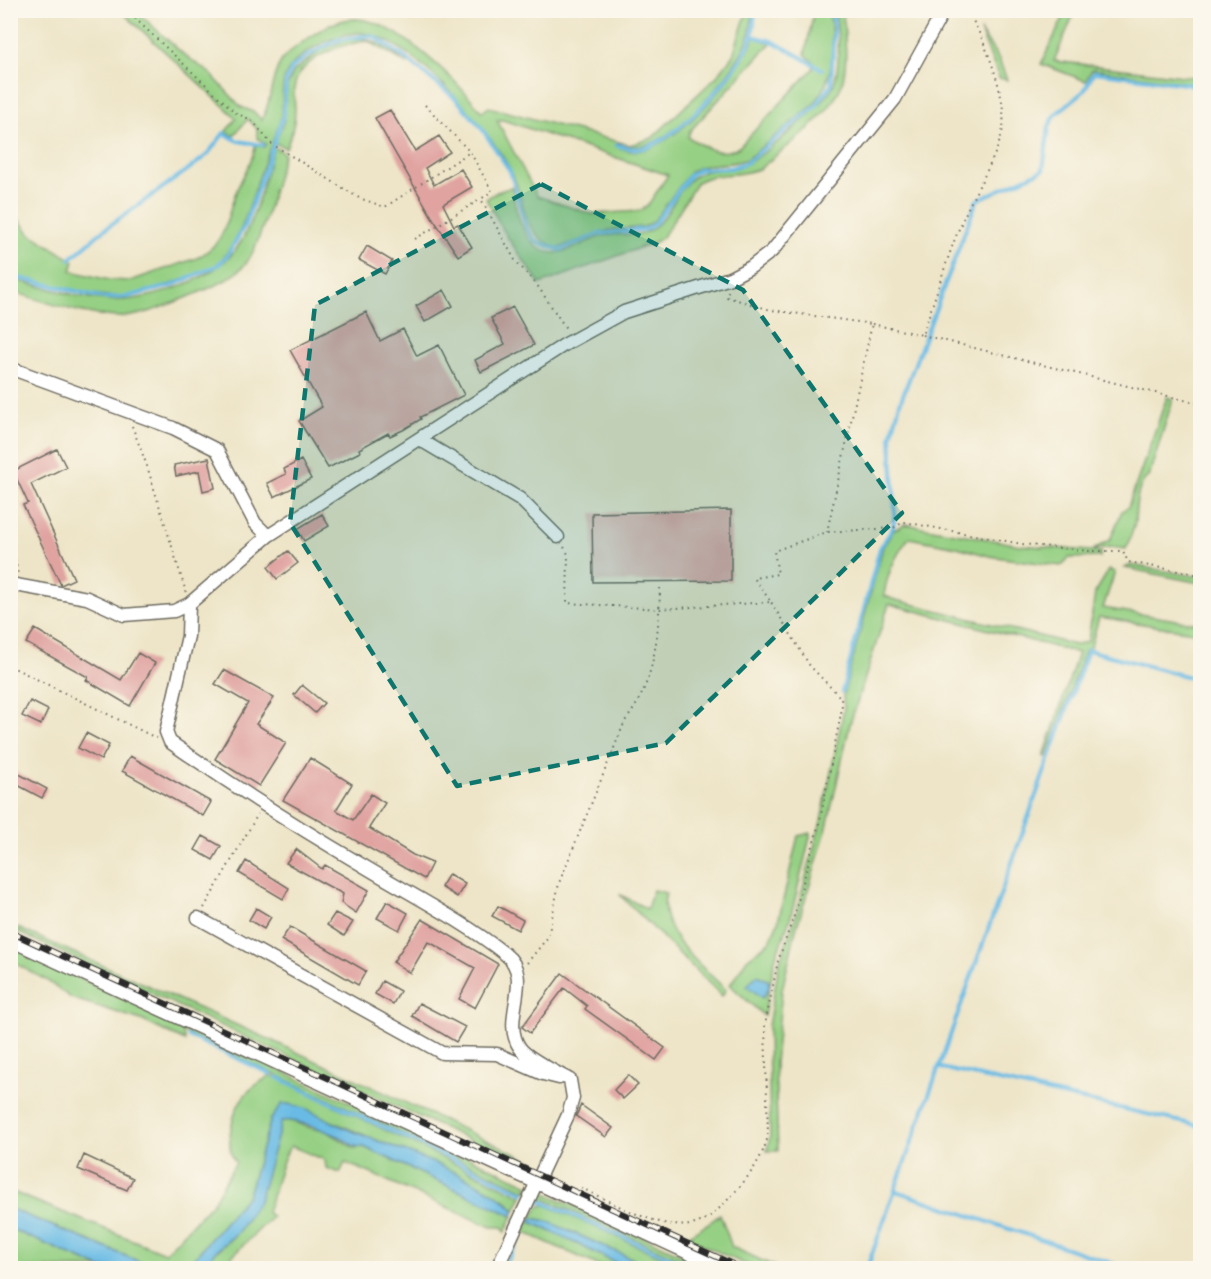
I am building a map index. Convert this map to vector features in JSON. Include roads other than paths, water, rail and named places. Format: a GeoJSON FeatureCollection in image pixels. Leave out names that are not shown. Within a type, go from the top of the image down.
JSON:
{"type":"FeatureCollection","features":[{"type":"Feature","properties":{"kind":"street"},"geometry":{"type":"LineString","coordinates":[[15,584],[87,598],[124,615],[174,611],[189,604],[268,536],[574,340],[624,312],[651,301],[730,278],[751,267],[772,251],[895,99],[944,10]]}},
{"type":"Feature","properties":{"kind":"street"},"geometry":{"type":"LineString","coordinates":[[10,368],[173,428],[217,450],[255,523],[268,536]]}},
{"type":"Feature","properties":{"kind":"street"},"geometry":{"type":"LineString","coordinates":[[419,439],[520,499],[558,537]]}},
{"type":"Feature","properties":{"kind":"street"},"geometry":{"type":"LineString","coordinates":[[189,604],[188,636],[166,732],[170,742],[262,806],[444,914],[507,955],[516,966],[519,983],[513,1032],[521,1049],[570,1080],[573,1098],[568,1115],[497,1269]]}},
{"type":"Feature","properties":{"kind":"street"},"geometry":{"type":"LineString","coordinates":[[198,918],[442,1053],[497,1054],[543,1074],[570,1080]]}},
{"type":"Feature","properties":{"kind":"street"},"geometry":{"type":"LineString","coordinates":[[10,940],[721,1269]]}},
{"type":"Feature","properties":{"kind":"water"},"geometry":{"type":"Polygon","coordinates":[[[757,975],[769,981],[769,988],[763,998],[747,986],[757,975]]]}},
{"type":"Feature","properties":{"kind":"water"},"geometry":{"type":"Polygon","coordinates":[[[282,1104],[308,1110],[342,1127],[463,1176],[503,1199],[515,1211],[513,1216],[318,1128],[302,1123],[282,1121],[259,1201],[238,1232],[215,1252],[203,1268],[186,1268],[248,1195],[271,1119],[282,1104]]]}},
{"type":"Feature","properties":{"kind":"water"},"geometry":{"type":"Polygon","coordinates":[[[11,1209],[155,1268],[101,1268],[11,1229],[11,1209]]]}},
{"type":"Feature","properties":{"kind":"water"},"geometry":{"type":"Polygon","coordinates":[[[531,1218],[547,1221],[653,1268],[627,1268],[529,1221],[531,1218]]]}},
{"type":"Feature","properties":{"kind":"waterway"},"geometry":{"type":"LineString","coordinates":[[617,145],[641,149],[658,142],[705,104],[733,71],[743,55],[751,38],[755,10]]}},
{"type":"Feature","properties":{"kind":"waterway"},"geometry":{"type":"LineString","coordinates":[[10,276],[105,298],[126,297],[171,286],[218,265],[227,256],[245,225],[283,117],[286,81],[292,68],[307,56],[337,40],[365,36],[375,37],[404,57],[456,99],[480,126],[510,171],[526,227],[535,241],[560,250],[599,234],[647,229],[656,222],[690,175],[700,169],[731,168],[746,163],[815,107],[831,85],[834,28],[832,10]]}},
{"type":"Feature","properties":{"kind":"waterway"},"geometry":{"type":"LineString","coordinates":[[752,36],[772,41],[822,69]]}},
{"type":"Feature","properties":{"kind":"waterway"},"geometry":{"type":"LineString","coordinates":[[842,692],[880,548],[893,528],[895,512],[891,437],[900,403],[977,200],[1043,170],[1049,126],[1056,114],[1084,91],[1094,72],[1200,86]]}},
{"type":"Feature","properties":{"kind":"waterway"},"geometry":{"type":"LineString","coordinates":[[70,259],[105,229],[207,155],[224,133],[238,141],[263,145]]}},
{"type":"Feature","properties":{"kind":"waterway"},"geometry":{"type":"LineString","coordinates":[[10,209],[14,213]]}},
{"type":"Feature","properties":{"kind":"waterway"},"geometry":{"type":"LineString","coordinates":[[867,1268],[1088,650],[1200,680]]}},
{"type":"Feature","properties":{"kind":"waterway"},"geometry":{"type":"LineString","coordinates":[[188,1036],[271,1074]]}},
{"type":"Feature","properties":{"kind":"waterway"},"geometry":{"type":"LineString","coordinates":[[941,1068],[1200,1126]]}},
{"type":"Feature","properties":{"kind":"waterway"},"geometry":{"type":"LineString","coordinates":[[277,1077],[524,1193]]}},
{"type":"Feature","properties":{"kind":"waterway"},"geometry":{"type":"LineString","coordinates":[[896,1191],[1126,1268]]}},
{"type":"Feature","properties":{"kind":"waterway"},"geometry":{"type":"LineString","coordinates":[[538,1200],[694,1268]]}},
{"type":"Feature","properties":{"kind":"waterway"},"geometry":{"type":"LineString","coordinates":[[504,1268],[520,1236]]}},
{"type":"Feature","properties":{"kind":"railway"},"geometry":{"type":"LineString","coordinates":[[10,932],[741,1268]]}}]}
